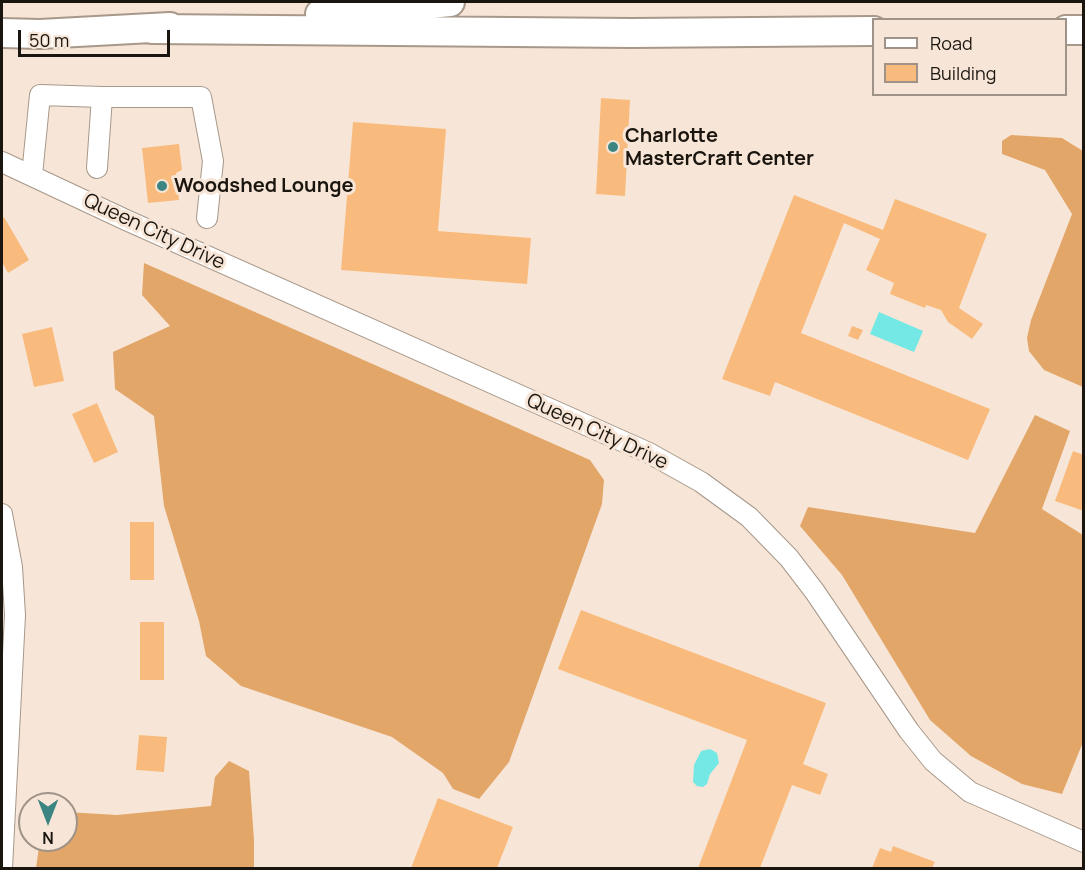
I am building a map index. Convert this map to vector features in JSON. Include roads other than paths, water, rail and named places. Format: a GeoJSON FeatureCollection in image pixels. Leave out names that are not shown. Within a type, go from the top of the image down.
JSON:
{"type":"FeatureCollection","features":[{"type":"Feature","properties":{"kind":"highway"},"geometry":{"type":"LineString","coordinates":[[2,33],[40,34],[152,29],[450,2]]}},
{"type":"Feature","properties":{"kind":"highway"},"geometry":{"type":"LineString","coordinates":[[152,29],[632,33],[872,31]]}},
{"type":"Feature","properties":{"kind":"highway"},"geometry":{"type":"LineString","coordinates":[[1067,30],[1083,30]]}},
{"type":"Feature","properties":{"kind":"street"},"geometry":{"type":"LineString","coordinates":[[32,175],[40,95],[201,97],[213,161],[207,218]]}},
{"type":"Feature","properties":{"kind":"street"},"geometry":{"type":"LineString","coordinates":[[97,168],[102,97]]}},
{"type":"Feature","properties":{"kind":"street","name":"Queen City Drive"},"geometry":{"type":"LineString","coordinates":[[2,162],[126,220],[638,448],[701,483],[749,518],[789,558],[815,592],[909,731],[933,761],[970,792],[1083,842]]}},
{"type":"Feature","properties":{"kind":"street"},"geometry":{"type":"LineString","coordinates":[[2,514],[12,567],[15,615],[2,868]]}},
{"type":"Feature","properties":{"kind":"water"},"geometry":{"type":"Polygon","coordinates":[[[879,312],[923,331],[914,352],[870,334],[879,312]]]}},
{"type":"Feature","properties":{"kind":"water"},"geometry":{"type":"Polygon","coordinates":[[[710,749],[717,753],[719,763],[710,774],[707,784],[703,787],[697,786],[693,782],[694,765],[701,751],[710,749]]]}},
{"type":"Feature","properties":{"kind":"place","name":"Charlotte MasterCraft Center"},"geometry":{"type":"Point","coordinates":[613,147]}},
{"type":"Feature","properties":{"kind":"place","name":"Woodshed Lounge"},"geometry":{"type":"Point","coordinates":[162,186]}}]}
